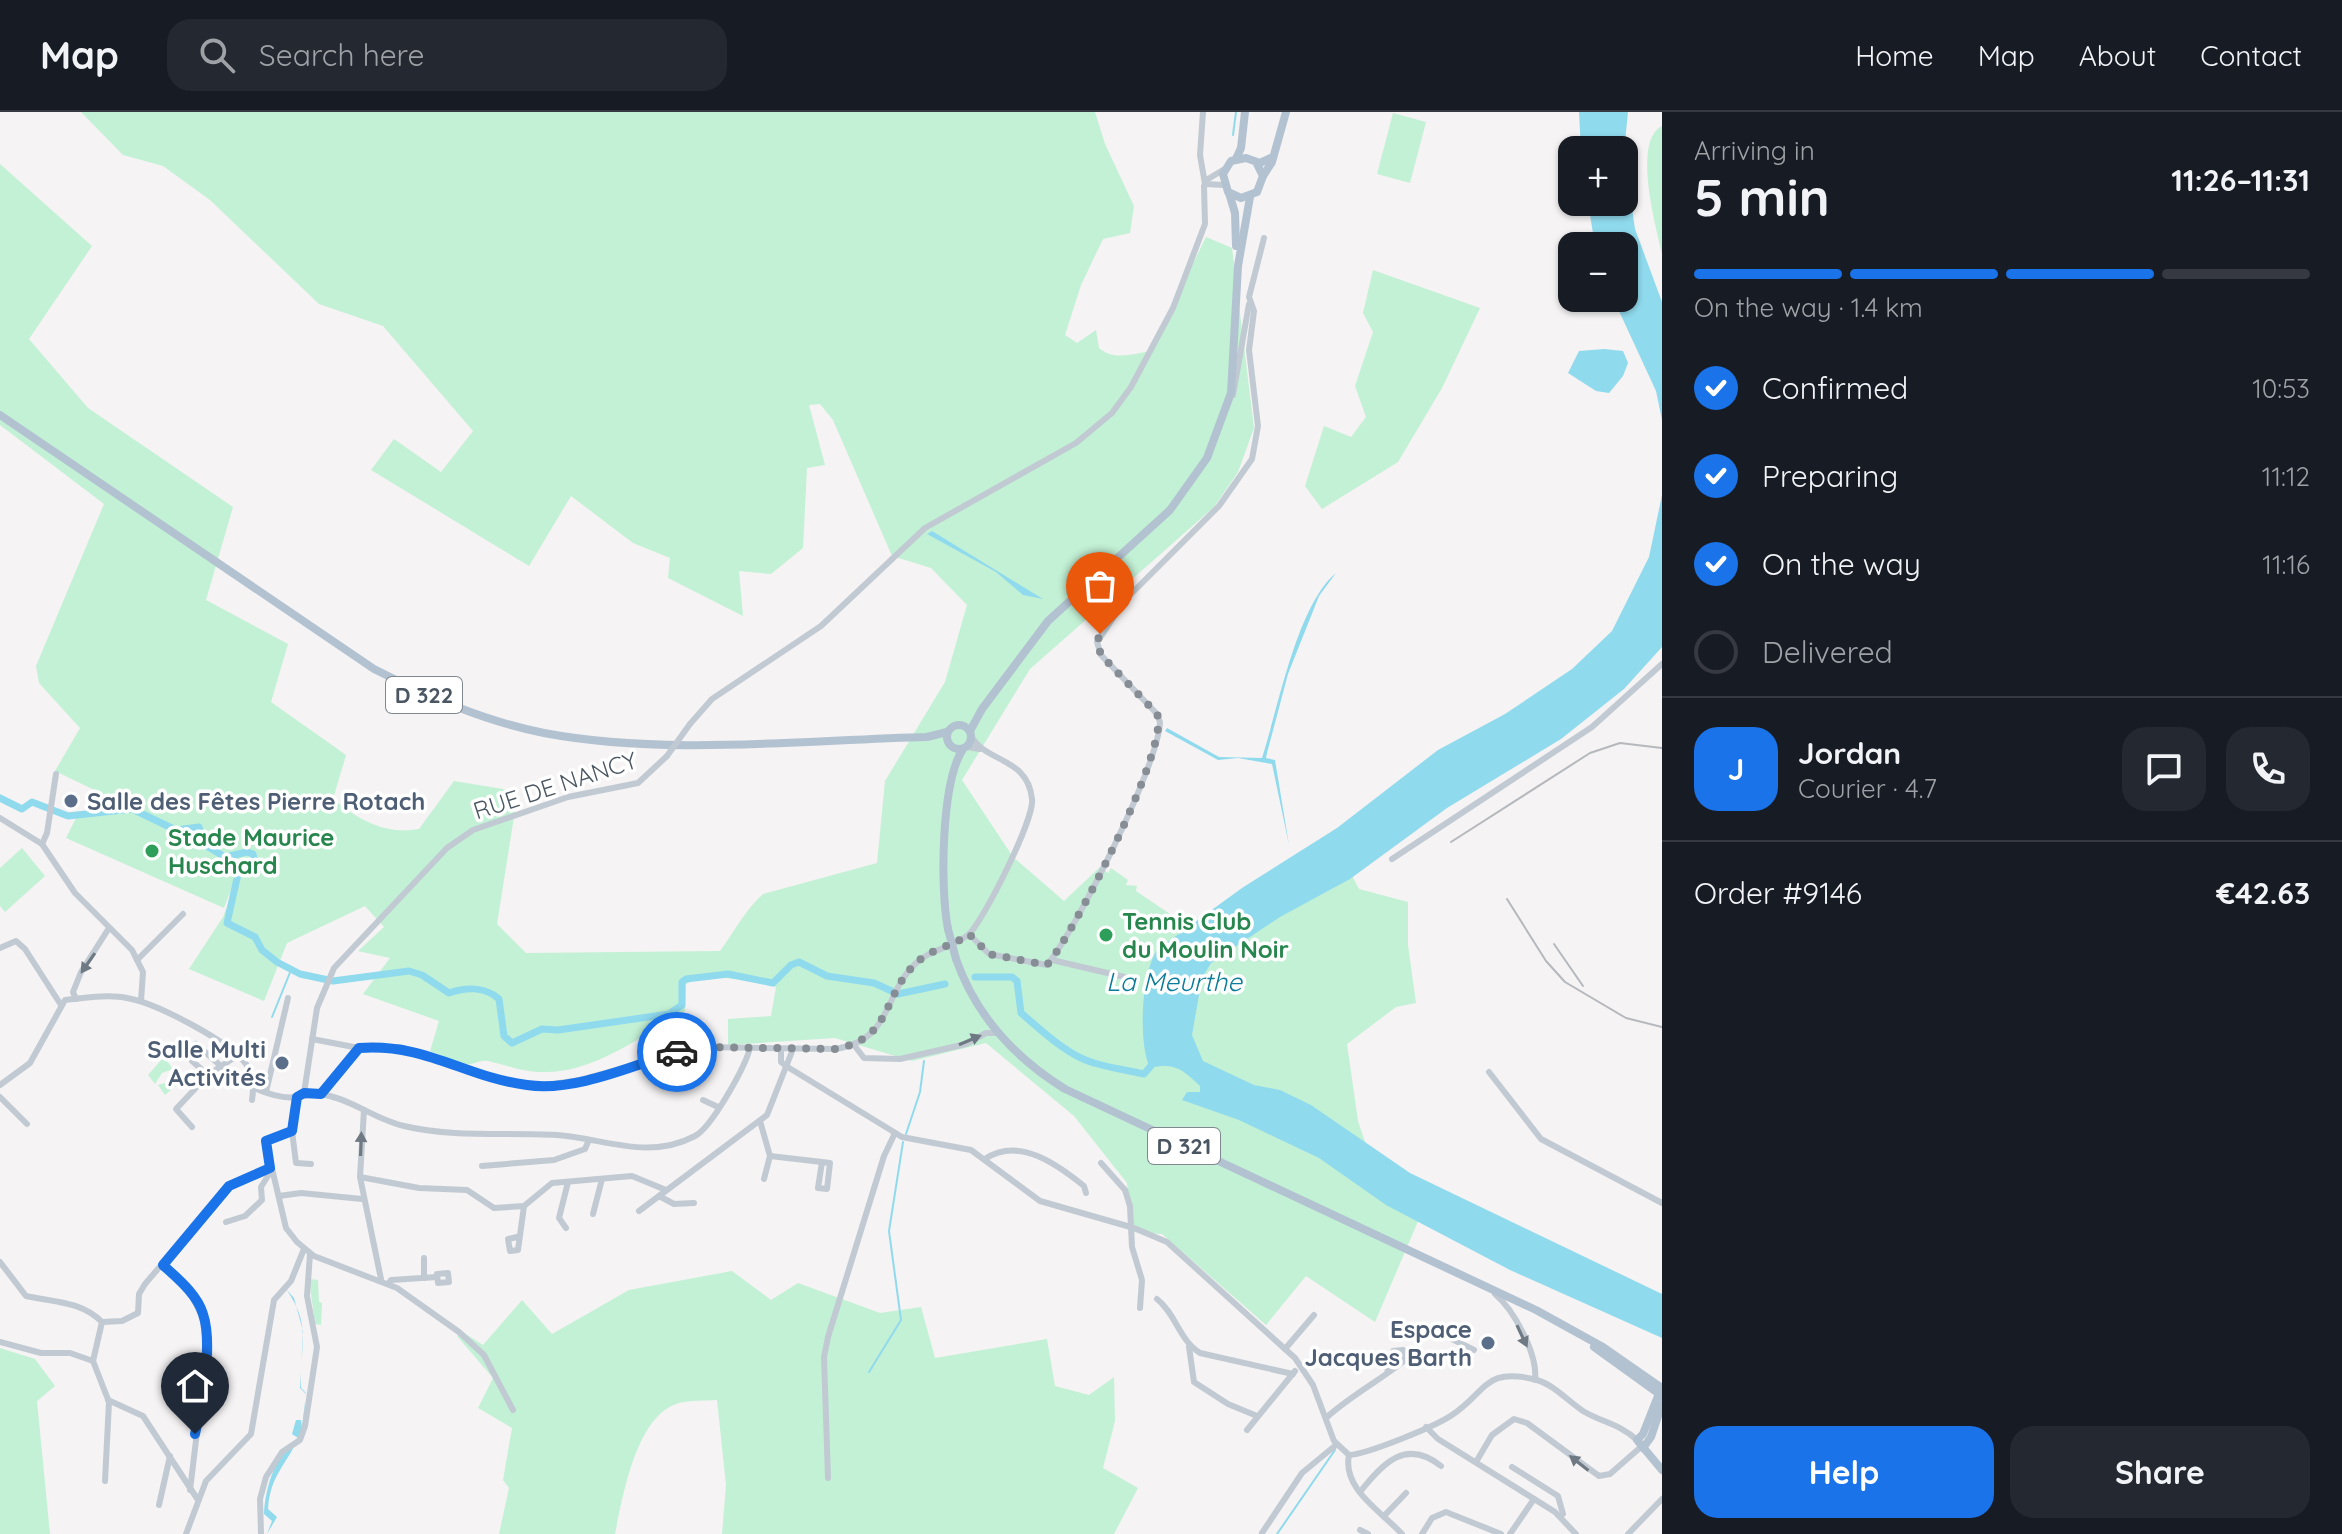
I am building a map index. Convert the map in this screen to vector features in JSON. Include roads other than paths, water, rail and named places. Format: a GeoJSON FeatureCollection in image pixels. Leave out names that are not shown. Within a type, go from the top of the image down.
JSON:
{"type":"FeatureCollection","features":[{"type":"Feature","properties":{"kind":"main road"},"geometry":{"type":"LineString","coordinates":[[1245,112],[1246,151],[1263,176]]}},
{"type":"Feature","properties":{"kind":"main road"},"geometry":{"type":"LineString","coordinates":[[982,709],[962,725],[952,726],[947,732],[950,745],[965,748],[982,709],[1048,621],[1180,500],[1207,458],[1229,401],[1239,226],[1250,197],[1260,188],[1273,157],[1286,112]]}},
{"type":"Feature","properties":{"kind":"main road"},"geometry":{"type":"LineString","coordinates":[[1239,226],[1226,189],[1224,169],[1236,159],[1244,128]]}},
{"type":"Feature","properties":{"kind":"main road"},"geometry":{"type":"LineString","coordinates":[[1236,159],[1254,161],[1273,157]]}},
{"type":"Feature","properties":{"kind":"main road"},"geometry":{"type":"LineString","coordinates":[[1226,189],[1241,198],[1250,197]]}},
{"type":"Feature","properties":{"kind":"main road","name":"D 322"},"geometry":{"type":"LineString","coordinates":[[0,415],[374,669],[429,697],[486,718],[544,733],[667,744],[927,737],[947,732]]}},
{"type":"Feature","properties":{"kind":"main road"},"geometry":{"type":"LineString","coordinates":[[962,725],[971,734]]}},
{"type":"Feature","properties":{"kind":"main road","name":"D 322"},"geometry":{"type":"LineString","coordinates":[[927,737],[950,745]]}},
{"type":"Feature","properties":{"kind":"main road","name":"D 321"},"geometry":{"type":"LineString","coordinates":[[950,745],[955,768]]}},
{"type":"Feature","properties":{"kind":"main road","name":"D 321"},"geometry":{"type":"LineString","coordinates":[[965,748],[955,768],[944,852],[942,883],[948,929],[956,959],[973,997],[998,1033],[1041,1073],[1091,1104],[1575,1331],[1661,1390]]}},
{"type":"Feature","properties":{"kind":"main road"},"geometry":{"type":"LineString","coordinates":[[1640,1445],[1661,1390]]}},
{"type":"Feature","properties":{"kind":"main road"},"geometry":{"type":"LineString","coordinates":[[1640,1445],[1651,1437],[1662,1404]]}},
{"type":"Feature","properties":{"kind":"main road"},"geometry":{"type":"LineString","coordinates":[[1640,1445],[1662,1470]]}},
{"type":"Feature","properties":{"kind":"street","name":"RUE DE NANCY"},"geometry":{"type":"LineString","coordinates":[[292,1131],[317,1008],[331,974],[346,953],[379,923],[460,837],[568,797],[638,783],[667,756],[712,699],[821,626],[925,528],[1076,443],[1112,413],[1131,387],[1177,297],[1205,224],[1205,184],[1200,155],[1203,112]]}},
{"type":"Feature","properties":{"kind":"street"},"geometry":{"type":"LineString","coordinates":[[1205,184],[1224,169]]}},
{"type":"Feature","properties":{"kind":"street"},"geometry":{"type":"LineString","coordinates":[[1205,184],[1226,189]]}},
{"type":"Feature","properties":{"kind":"street"},"geometry":{"type":"LineString","coordinates":[[1229,401],[1235,392],[1249,304],[1264,238]]}},
{"type":"Feature","properties":{"kind":"street"},"geometry":{"type":"LineString","coordinates":[[969,934],[983,950],[999,957],[1044,965],[1052,960],[1112,848],[1161,727],[1157,714],[1101,655],[1098,638],[1125,600],[1219,506],[1252,459],[1258,426],[1249,356],[1254,311],[1249,304]]}},
{"type":"Feature","properties":{"kind":"street"},"geometry":{"type":"LineString","coordinates":[[1392,859],[1592,727],[1662,664]]}},
{"type":"Feature","properties":{"kind":"street"},"geometry":{"type":"LineString","coordinates":[[312,1039],[359,1048],[407,1048],[504,1080],[539,1086],[580,1080],[693,1048],[836,1049],[854,1045],[874,1032],[904,980],[924,957],[969,934],[1027,827],[1033,806],[1025,778],[1012,764],[975,743],[971,734]]}},
{"type":"Feature","properties":{"kind":"street"},"geometry":{"type":"LineString","coordinates":[[965,748],[991,752]]}},
{"type":"Feature","properties":{"kind":"street"},"geometry":{"type":"LineString","coordinates":[[42,844],[56,774]]}},
{"type":"Feature","properties":{"kind":"street"},"geometry":{"type":"LineString","coordinates":[[0,818],[42,844],[75,893],[137,960],[143,977],[141,1001]]}},
{"type":"Feature","properties":{"kind":"street"},"geometry":{"type":"LineString","coordinates":[[137,960],[183,914]]}},
{"type":"Feature","properties":{"kind":"street"},"geometry":{"type":"LineString","coordinates":[[74,996],[81,972],[109,928]]}},
{"type":"Feature","properties":{"kind":"street"},"geometry":{"type":"LineString","coordinates":[[0,948],[16,941],[63,1002]]}},
{"type":"Feature","properties":{"kind":"street"},"geometry":{"type":"LineString","coordinates":[[1052,960],[1133,979]]}},
{"type":"Feature","properties":{"kind":"street"},"geometry":{"type":"LineString","coordinates":[[0,1085],[30,1063],[63,1002],[74,996],[122,997],[141,1001],[223,1043],[238,1055],[248,1069],[254,1088],[252,1100]]}},
{"type":"Feature","properties":{"kind":"street"},"geometry":{"type":"LineString","coordinates":[[266,1092],[288,998]]}},
{"type":"Feature","properties":{"kind":"street"},"geometry":{"type":"LineString","coordinates":[[854,1045],[861,1056],[881,1061],[966,1044],[986,1033],[998,1033]]}},
{"type":"Feature","properties":{"kind":"street"},"geometry":{"type":"LineString","coordinates":[[196,1044],[222,1067]]}},
{"type":"Feature","properties":{"kind":"street"},"geometry":{"type":"LineString","coordinates":[[321,1094],[359,1048]]}},
{"type":"Feature","properties":{"kind":"street"},"geometry":{"type":"LineString","coordinates":[[254,1088],[266,1092],[321,1094],[414,1128],[560,1135],[627,1148],[679,1141],[701,1132],[750,1048]]}},
{"type":"Feature","properties":{"kind":"street"},"geometry":{"type":"LineString","coordinates":[[781,1049],[781,1062],[786,1066],[895,1133],[913,1140],[971,1150],[1040,1201],[1134,1228],[1167,1242],[1300,1365],[1313,1385],[1336,1445],[1349,1455]]}},
{"type":"Feature","properties":{"kind":"street"},"geometry":{"type":"LineString","coordinates":[[639,1211],[760,1121],[772,1108],[793,1049]]}},
{"type":"Feature","properties":{"kind":"street"},"geometry":{"type":"LineString","coordinates":[[192,1127],[176,1109],[208,1075],[238,1055]]}},
{"type":"Feature","properties":{"kind":"street"},"geometry":{"type":"LineString","coordinates":[[192,1061],[208,1075]]}},
{"type":"Feature","properties":{"kind":"street"},"geometry":{"type":"LineString","coordinates":[[1489,1072],[1541,1139],[1662,1203]]}},
{"type":"Feature","properties":{"kind":"street"},"geometry":{"type":"LineString","coordinates":[[0,1097],[27,1124]]}},
{"type":"Feature","properties":{"kind":"street"},"geometry":{"type":"LineString","coordinates":[[703,1100],[718,1107]]}},
{"type":"Feature","properties":{"kind":"street"},"geometry":{"type":"LineString","coordinates":[[364,1110],[360,1177],[362,1199],[379,1253],[381,1279]]}},
{"type":"Feature","properties":{"kind":"street"},"geometry":{"type":"LineString","coordinates":[[760,1121],[770,1156],[764,1179]]}},
{"type":"Feature","properties":{"kind":"street"},"geometry":{"type":"LineString","coordinates":[[311,1164],[296,1163],[292,1131],[268,1139],[271,1170],[288,1230],[310,1257],[389,1283],[479,1349],[513,1410]]}},
{"type":"Feature","properties":{"kind":"street"},"geometry":{"type":"LineString","coordinates":[[828,1478],[824,1357],[884,1156],[895,1133]]}},
{"type":"Feature","properties":{"kind":"street"},"geometry":{"type":"LineString","coordinates":[[482,1166],[554,1160],[585,1149],[588,1142]]}},
{"type":"Feature","properties":{"kind":"street"},"geometry":{"type":"LineString","coordinates":[[985,1159],[992,1155],[1024,1152],[1051,1159],[1084,1186],[1086,1193]]}},
{"type":"Feature","properties":{"kind":"street"},"geometry":{"type":"LineString","coordinates":[[770,1156],[822,1162]]}},
{"type":"Feature","properties":{"kind":"street"},"geometry":{"type":"LineString","coordinates":[[1101,1163],[1125,1190],[1134,1228],[1132,1247],[1142,1280],[1140,1308]]}},
{"type":"Feature","properties":{"kind":"street"},"geometry":{"type":"LineString","coordinates":[[226,1222],[245,1216],[262,1200],[261,1187],[271,1170]]}},
{"type":"Feature","properties":{"kind":"street"},"geometry":{"type":"LineString","coordinates":[[0,1262],[26,1296],[65,1302],[88,1310],[102,1322],[127,1320],[138,1313],[139,1295],[229,1186],[271,1170]]}},
{"type":"Feature","properties":{"kind":"street"},"geometry":{"type":"LineString","coordinates":[[517,1237],[524,1206],[548,1184],[635,1176],[666,1190]]}},
{"type":"Feature","properties":{"kind":"street"},"geometry":{"type":"LineString","coordinates":[[360,1177],[419,1188],[467,1190],[494,1208],[524,1206]]}},
{"type":"Feature","properties":{"kind":"street"},"geometry":{"type":"LineString","coordinates":[[593,1214],[602,1179]]}},
{"type":"Feature","properties":{"kind":"street"},"geometry":{"type":"LineString","coordinates":[[566,1228],[559,1218],[568,1182]]}},
{"type":"Feature","properties":{"kind":"street"},"geometry":{"type":"LineString","coordinates":[[279,1196],[301,1193],[362,1199]]}},
{"type":"Feature","properties":{"kind":"street"},"geometry":{"type":"LineString","coordinates":[[659,1196],[674,1204],[694,1203]]}},
{"type":"Feature","properties":{"kind":"street"},"geometry":{"type":"LineString","coordinates":[[186,1534],[211,1474],[251,1434],[274,1300],[291,1281],[304,1249]]}},
{"type":"Feature","properties":{"kind":"street"},"geometry":{"type":"LineString","coordinates":[[261,1534],[260,1499],[266,1477],[282,1452],[300,1440],[305,1426],[317,1347],[307,1296],[310,1257]]}},
{"type":"Feature","properties":{"kind":"street"},"geometry":{"type":"LineString","coordinates":[[423,1280],[424,1258]]}},
{"type":"Feature","properties":{"kind":"street"},"geometry":{"type":"LineString","coordinates":[[163,1265],[191,1294],[205,1323],[207,1349],[190,1490]]}},
{"type":"Feature","properties":{"kind":"street"},"geometry":{"type":"LineString","coordinates":[[1461,1275],[1498,1296],[1508,1308],[1532,1358],[1535,1380]]}},
{"type":"Feature","properties":{"kind":"street"},"geometry":{"type":"LineString","coordinates":[[389,1283],[391,1280],[437,1277]]}},
{"type":"Feature","properties":{"kind":"street"},"geometry":{"type":"LineString","coordinates":[[1157,1299],[1166,1306],[1188,1346],[1194,1382],[1228,1404],[1257,1416]]}},
{"type":"Feature","properties":{"kind":"street"},"geometry":{"type":"LineString","coordinates":[[1285,1349],[1314,1314]]}},
{"type":"Feature","properties":{"kind":"street"},"geometry":{"type":"LineString","coordinates":[[102,1322],[93,1361],[108,1400],[110,1441],[105,1481]]}},
{"type":"Feature","properties":{"kind":"street"},"geometry":{"type":"LineString","coordinates":[[1452,1339],[1474,1350]]}},
{"type":"Feature","properties":{"kind":"street"},"geometry":{"type":"LineString","coordinates":[[0,1342],[41,1353],[70,1353],[93,1361]]}},
{"type":"Feature","properties":{"kind":"street"},"geometry":{"type":"LineString","coordinates":[[1188,1346],[1212,1358],[1293,1374]]}},
{"type":"Feature","properties":{"kind":"street"},"geometry":{"type":"LineString","coordinates":[[1247,1430],[1300,1365]]}},
{"type":"Feature","properties":{"kind":"street"},"geometry":{"type":"LineString","coordinates":[[1326,1418],[1387,1373]]}},
{"type":"Feature","properties":{"kind":"street"},"geometry":{"type":"LineString","coordinates":[[1349,1455],[1452,1416],[1491,1379],[1535,1380],[1588,1413],[1617,1424],[1640,1445],[1610,1474],[1599,1476],[1524,1421],[1514,1419],[1492,1435],[1476,1462]]}},
{"type":"Feature","properties":{"kind":"street"},"geometry":{"type":"LineString","coordinates":[[108,1400],[143,1416],[197,1502]]}},
{"type":"Feature","properties":{"kind":"street"},"geometry":{"type":"LineString","coordinates":[[1426,1427],[1438,1439],[1555,1512],[1576,1534]]}},
{"type":"Feature","properties":{"kind":"street"},"geometry":{"type":"LineString","coordinates":[[1262,1533],[1302,1473],[1336,1445]]}},
{"type":"Feature","properties":{"kind":"street"},"geometry":{"type":"LineString","coordinates":[[1360,1492],[1382,1465],[1408,1454],[1424,1454],[1441,1466]]}},
{"type":"Feature","properties":{"kind":"street"},"geometry":{"type":"LineString","coordinates":[[1349,1455],[1347,1471],[1360,1492],[1402,1534]]}},
{"type":"Feature","properties":{"kind":"street"},"geometry":{"type":"LineString","coordinates":[[159,1505],[170,1456]]}},
{"type":"Feature","properties":{"kind":"street"},"geometry":{"type":"LineString","coordinates":[[1512,1467],[1558,1496],[1563,1514]]}},
{"type":"Feature","properties":{"kind":"street"},"geometry":{"type":"LineString","coordinates":[[1384,1516],[1406,1493]]}},
{"type":"Feature","properties":{"kind":"street"},"geometry":{"type":"LineString","coordinates":[[1510,1534],[1534,1499]]}},
{"type":"Feature","properties":{"kind":"street"},"geometry":{"type":"LineString","coordinates":[[1628,1534],[1662,1499]]}},
{"type":"Feature","properties":{"kind":"street"},"geometry":{"type":"LineString","coordinates":[[1422,1534],[1432,1518],[1446,1512],[1501,1534]]}},
{"type":"Feature","properties":{"kind":"street"},"geometry":{"type":"LineString","coordinates":[[1360,1530],[1368,1534]]}},
{"type":"Feature","properties":{"kind":"water"},"geometry":{"type":"Polygon","coordinates":[[[1579,112],[1628,112],[1626,136],[1580,136],[1579,112]]]}},
{"type":"Feature","properties":{"kind":"water"},"geometry":{"type":"Polygon","coordinates":[[[1590,216],[1633,216],[1636,232],[1593,232],[1590,216]]]}},
{"type":"Feature","properties":{"kind":"water"},"geometry":{"type":"Polygon","coordinates":[[[1638,237],[1662,302],[1662,420],[1656,391],[1619,312],[1638,312],[1638,237]]]}},
{"type":"Feature","properties":{"kind":"water"},"geometry":{"type":"Polygon","coordinates":[[[1579,351],[1623,351],[1628,363],[1623,376],[1609,393],[1596,391],[1568,373],[1579,351]]]}},
{"type":"Feature","properties":{"kind":"water","name":"La Meurthe"},"geometry":{"type":"Polygon","coordinates":[[[1662,495],[1662,647],[1624,689],[1561,739],[1447,808],[1350,879],[1280,917],[1211,963],[1202,978],[1192,1035],[1203,1061],[1254,1085],[1280,1090],[1311,1105],[1410,1173],[1662,1294],[1662,1338],[1510,1270],[1386,1205],[1319,1158],[1239,1120],[1182,1100],[1187,1092],[1200,1092],[1200,1086],[1178,1069],[1166,1066],[1150,1068],[1144,1042],[1143,1008],[1148,974],[1158,949],[1242,888],[1337,828],[1438,750],[1505,714],[1572,669],[1612,631],[1649,557],[1662,495]]]}},
{"type":"Feature","properties":{"kind":"water"},"geometry":{"type":"Polygon","coordinates":[[[932,531],[1043,599],[1023,595],[996,572],[927,534],[932,531]]]}},
{"type":"Feature","properties":{"kind":"water"},"geometry":{"type":"Polygon","coordinates":[[[1336,573],[1319,596],[1288,674],[1266,758],[1275,760],[1289,845],[1272,764],[1238,758],[1218,760],[1165,731],[1167,728],[1219,757],[1262,758],[1300,633],[1322,588],[1336,573]]]}},
{"type":"Feature","properties":{"kind":"water"},"geometry":{"type":"Polygon","coordinates":[[[305,1399],[304,1421],[301,1432],[294,1447],[279,1471],[269,1498],[268,1509],[277,1517],[267,1534],[272,1521],[264,1514],[269,1482],[278,1461],[298,1438],[292,1434],[296,1420],[301,1420],[302,1427],[305,1399]]]}},
{"type":"Feature","properties":{"kind":"waterway"},"geometry":{"type":"LineString","coordinates":[[1233,135],[1236,112]]}},
{"type":"Feature","properties":{"kind":"waterway"},"geometry":{"type":"LineString","coordinates":[[0,798],[22,809],[32,802],[68,816],[132,809],[176,830],[199,827],[205,845],[225,857],[247,852],[253,854],[255,864],[238,874],[227,923],[255,937],[262,950],[277,962],[300,974],[333,981],[409,971],[422,975],[449,993],[469,989],[487,992],[499,999],[504,1036],[512,1043],[542,1029],[558,1030],[669,1014],[682,1005],[682,982],[686,979],[728,974],[773,983],[791,965],[799,962],[827,976],[874,983],[898,994],[945,984]]}},
{"type":"Feature","properties":{"kind":"waterway"},"geometry":{"type":"LineString","coordinates":[[272,1017],[291,970]]}},
{"type":"Feature","properties":{"kind":"waterway"},"geometry":{"type":"LineString","coordinates":[[975,977],[1012,977],[1017,981],[1021,1013],[1055,1042],[1084,1060],[1144,1074],[1155,1061]]}},
{"type":"Feature","properties":{"kind":"waterway"},"geometry":{"type":"LineString","coordinates":[[906,1134],[920,1092],[924,1061]]}},
{"type":"Feature","properties":{"kind":"waterway"},"geometry":{"type":"LineString","coordinates":[[869,1372],[901,1320],[889,1231],[903,1142]]}},
{"type":"Feature","properties":{"kind":"waterway"},"geometry":{"type":"LineString","coordinates":[[1277,1534],[1335,1450]]}},
{"type":"Feature","properties":{"kind":"railway"},"geometry":{"type":"LineString","coordinates":[[1451,842],[1590,753],[1620,743],[1662,748]]}},
{"type":"Feature","properties":{"kind":"railway"},"geometry":{"type":"LineString","coordinates":[[1507,899],[1546,961],[1565,982],[1626,1018],[1662,1027]]}},
{"type":"Feature","properties":{"kind":"railway"},"geometry":{"type":"LineString","coordinates":[[1554,944],[1583,986]]}},
{"type":"Feature","properties":{"kind":"place","name":"Salle des Fêtes Pierre Rotach"},"geometry":{"type":"Point","coordinates":[71,801]}},
{"type":"Feature","properties":{"kind":"place","name":"Stade Maurice Huschard"},"geometry":{"type":"Point","coordinates":[152,851]}},
{"type":"Feature","properties":{"kind":"place","name":"Tennis Club du Moulin Noir"},"geometry":{"type":"Point","coordinates":[1106,935]}},
{"type":"Feature","properties":{"kind":"place","name":"Salle Multi Activités"},"geometry":{"type":"Point","coordinates":[282,1063]}},
{"type":"Feature","properties":{"kind":"place","name":"Espace Jacques Barth"},"geometry":{"type":"Point","coordinates":[1488,1343]}}]}
